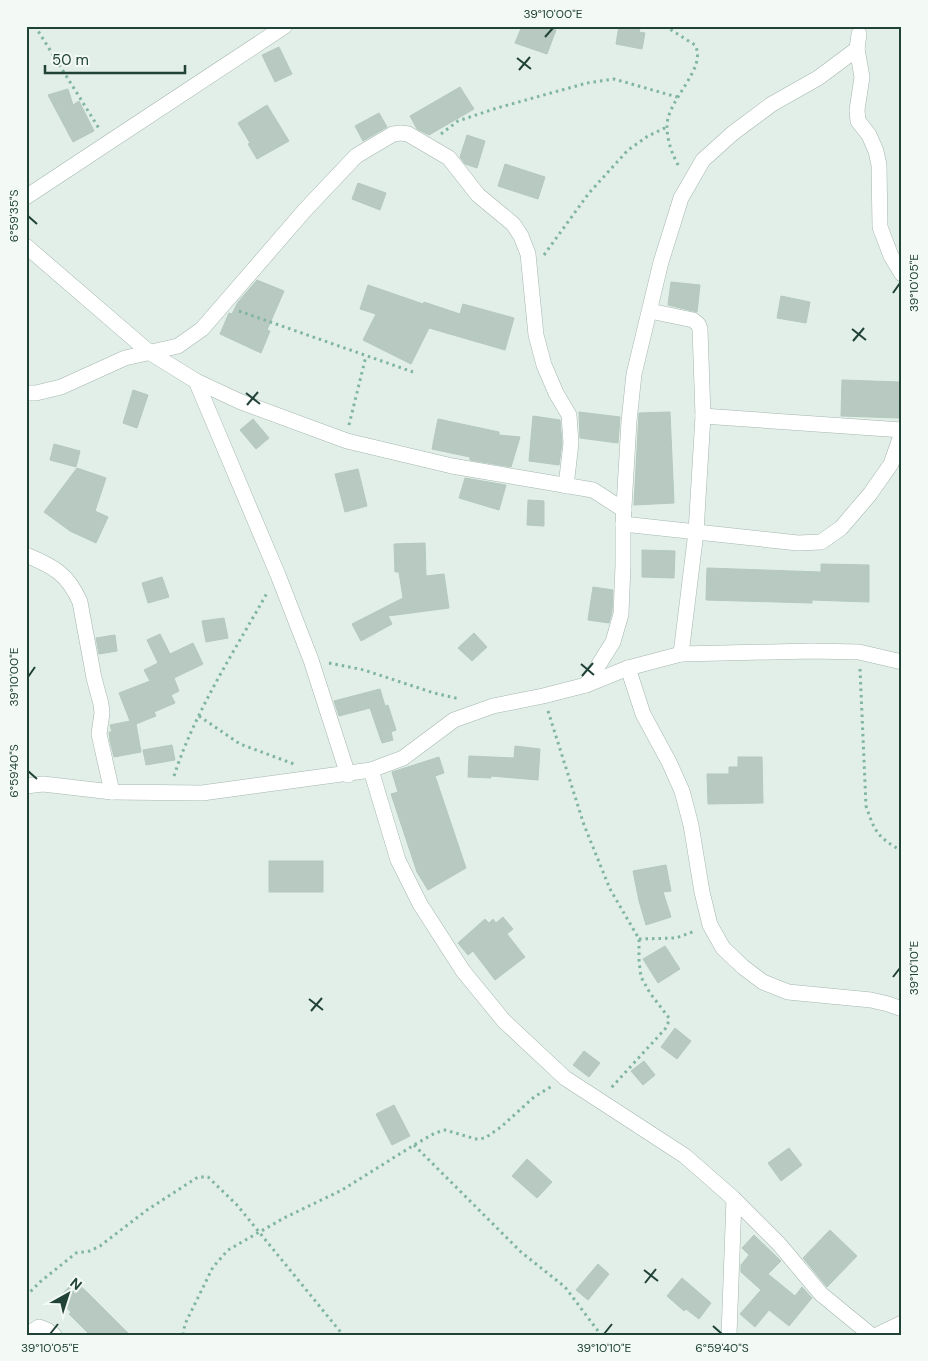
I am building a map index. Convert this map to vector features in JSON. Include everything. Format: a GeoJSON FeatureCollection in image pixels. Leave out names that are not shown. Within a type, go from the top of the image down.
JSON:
{"type":"FeatureCollection","features":[{"type":"Feature","properties":{"kind":"street"},"geometry":{"type":"LineString","coordinates":[[26,197],[286,26]]}},
{"type":"Feature","properties":{"kind":"street"},"geometry":{"type":"LineString","coordinates":[[586,685],[613,642],[621,614],[623,517],[634,374],[666,244],[681,198],[703,160],[733,133],[772,104],[818,78],[858,42],[862,77],[857,110],[858,121],[869,135],[876,151],[879,165],[880,227],[891,256],[902,274]]}},
{"type":"Feature","properties":{"kind":"street"},"geometry":{"type":"LineString","coordinates":[[26,393],[61,388],[124,358],[178,346],[202,329],[305,210],[356,156],[392,134],[400,132],[408,134],[450,158],[478,195],[513,224],[521,236],[528,254],[536,335],[544,365],[556,393],[569,416],[571,444],[566,486]]}},
{"type":"Feature","properties":{"kind":"street"},"geometry":{"type":"LineString","coordinates":[[26,246],[149,352],[196,381],[241,402],[347,441],[452,466],[593,490],[623,517],[696,532],[798,543],[821,542],[841,528],[870,494],[890,464],[902,431],[704,416]]}},
{"type":"Feature","properties":{"kind":"street"},"geometry":{"type":"LineString","coordinates":[[650,311],[693,320],[700,329],[704,416],[696,532],[681,654]]}},
{"type":"Feature","properties":{"kind":"street"},"geometry":{"type":"LineString","coordinates":[[196,381],[312,660],[348,774]]}},
{"type":"Feature","properties":{"kind":"street"},"geometry":{"type":"LineString","coordinates":[[26,555],[50,565],[63,575],[76,592],[80,602],[94,678],[101,704],[102,713],[99,734],[112,792]]}},
{"type":"Feature","properties":{"kind":"street"},"geometry":{"type":"LineString","coordinates":[[26,786],[43,784],[112,792],[202,793],[371,770],[403,758],[454,720],[493,706],[586,685],[628,668],[681,654],[811,651],[859,652],[902,662]]}},
{"type":"Feature","properties":{"kind":"street"},"geometry":{"type":"LineString","coordinates":[[628,668],[643,714],[669,762],[682,791],[691,825],[702,892],[710,925],[724,948],[743,967],[763,982],[776,988],[800,994],[871,1000],[902,1009]]}},
{"type":"Feature","properties":{"kind":"street"},"geometry":{"type":"LineString","coordinates":[[371,770],[398,860],[420,904],[463,971],[490,1005],[519,1036],[565,1078],[685,1156],[734,1199],[779,1244],[821,1294],[871,1335]]}},
{"type":"Feature","properties":{"kind":"street"},"geometry":{"type":"LineString","coordinates":[[729,1335],[734,1199]]}},
{"type":"Feature","properties":{"kind":"street"},"geometry":{"type":"LineString","coordinates":[[877,1335],[902,1322]]}},
{"type":"Feature","properties":{"kind":"street"},"geometry":{"type":"LineString","coordinates":[[26,1335],[39,1327],[54,1335]]}},
{"type":"Feature","properties":{"kind":"path"},"geometry":{"type":"LineString","coordinates":[[35,26],[108,143]]}},
{"type":"Feature","properties":{"kind":"path"},"geometry":{"type":"LineString","coordinates":[[665,26],[691,42],[698,50],[697,63],[671,108],[667,127],[672,152],[683,175],[681,198]]}},
{"type":"Feature","properties":{"kind":"path"},"geometry":{"type":"LineString","coordinates":[[427,144],[458,121],[586,83],[614,79],[677,97]]}},
{"type":"Feature","properties":{"kind":"path"},"geometry":{"type":"LineString","coordinates":[[530,274],[589,193],[628,150],[648,136],[667,127]]}},
{"type":"Feature","properties":{"kind":"path"},"geometry":{"type":"LineString","coordinates":[[221,305],[413,372]]}},
{"type":"Feature","properties":{"kind":"path"},"geometry":{"type":"LineString","coordinates":[[347,441],[366,356]]}},
{"type":"Feature","properties":{"kind":"path"},"geometry":{"type":"LineString","coordinates":[[168,792],[179,761],[199,716],[278,575]]}},
{"type":"Feature","properties":{"kind":"path"},"geometry":{"type":"LineString","coordinates":[[859,652],[866,806],[872,823],[884,841],[902,851]]}},
{"type":"Feature","properties":{"kind":"path"},"geometry":{"type":"LineString","coordinates":[[312,660],[364,670],[434,693],[493,706]]}},
{"type":"Feature","properties":{"kind":"path"},"geometry":{"type":"LineString","coordinates":[[543,696],[584,825],[610,888],[639,940],[641,977],[669,1018],[668,1023],[601,1100]]}},
{"type":"Feature","properties":{"kind":"path"},"geometry":{"type":"LineString","coordinates":[[199,716],[240,744],[301,766]]}},
{"type":"Feature","properties":{"kind":"path"},"geometry":{"type":"LineString","coordinates":[[639,940],[676,938],[710,925]]}},
{"type":"Feature","properties":{"kind":"path"},"geometry":{"type":"LineString","coordinates":[[183,1335],[186,1324],[213,1267],[228,1250],[284,1218],[342,1190],[435,1133],[445,1130],[476,1139],[485,1138],[501,1127],[534,1097],[565,1078]]}},
{"type":"Feature","properties":{"kind":"path"},"geometry":{"type":"LineString","coordinates":[[414,1145],[521,1252],[565,1287],[601,1335]]}},
{"type":"Feature","properties":{"kind":"path"},"geometry":{"type":"LineString","coordinates":[[26,1296],[76,1253],[90,1251],[100,1246],[147,1210],[198,1177],[208,1177],[237,1204],[343,1335]]}},
{"type":"Feature","properties":{"kind":"building"},"geometry":{"type":"Polygon","coordinates":[[[522,26],[546,26],[556,30],[547,54],[515,43],[522,26]]]}},
{"type":"Feature","properties":{"kind":"building"},"geometry":{"type":"Polygon","coordinates":[[[619,26],[640,26],[639,32],[645,33],[642,49],[616,44],[619,26]]]}},
{"type":"Feature","properties":{"kind":"building"},"geometry":{"type":"Polygon","coordinates":[[[279,47],[292,74],[275,82],[262,55],[279,47]]]}},
{"type":"Feature","properties":{"kind":"building"},"geometry":{"type":"Polygon","coordinates":[[[460,87],[474,109],[429,135],[417,129],[410,116],[460,87]]]}},
{"type":"Feature","properties":{"kind":"building"},"geometry":{"type":"Polygon","coordinates":[[[68,89],[73,105],[79,101],[94,131],[73,142],[48,95],[68,89]]]}},
{"type":"Feature","properties":{"kind":"building"},"geometry":{"type":"Polygon","coordinates":[[[267,105],[289,141],[257,159],[238,123],[267,105]]]}},
{"type":"Feature","properties":{"kind":"building"},"geometry":{"type":"Polygon","coordinates":[[[379,113],[387,127],[363,141],[355,126],[379,113]]]}},
{"type":"Feature","properties":{"kind":"building"},"geometry":{"type":"Polygon","coordinates":[[[467,135],[485,141],[477,168],[465,164],[460,157],[467,135]]]}},
{"type":"Feature","properties":{"kind":"building"},"geometry":{"type":"Polygon","coordinates":[[[505,164],[545,177],[538,199],[498,186],[505,164]]]}},
{"type":"Feature","properties":{"kind":"building"},"geometry":{"type":"Polygon","coordinates":[[[358,183],[386,193],[380,210],[352,199],[358,183]]]}},
{"type":"Feature","properties":{"kind":"building"},"geometry":{"type":"Polygon","coordinates":[[[257,280],[284,291],[267,330],[270,331],[261,353],[220,334],[229,313],[232,314],[238,302],[257,280]]]}},
{"type":"Feature","properties":{"kind":"building"},"geometry":{"type":"Polygon","coordinates":[[[671,282],[700,285],[697,312],[668,305],[671,282]]]}},
{"type":"Feature","properties":{"kind":"building"},"geometry":{"type":"Polygon","coordinates":[[[368,285],[423,304],[424,302],[460,314],[463,304],[514,318],[505,350],[429,328],[411,364],[363,340],[376,314],[360,309],[368,285]]]}},
{"type":"Feature","properties":{"kind":"building"},"geometry":{"type":"Polygon","coordinates":[[[781,296],[810,302],[806,323],[777,318],[781,296]]]}},
{"type":"Feature","properties":{"kind":"building"},"geometry":{"type":"Polygon","coordinates":[[[842,380],[900,382],[899,418],[841,416],[842,380]]]}},
{"type":"Feature","properties":{"kind":"building"},"geometry":{"type":"Polygon","coordinates":[[[133,390],[148,395],[137,428],[123,423],[133,390]]]}},
{"type":"Feature","properties":{"kind":"building"},"geometry":{"type":"Polygon","coordinates":[[[579,412],[620,417],[618,443],[580,438],[579,412]]]}},
{"type":"Feature","properties":{"kind":"building"},"geometry":{"type":"Polygon","coordinates":[[[670,412],[674,503],[634,505],[639,413],[670,412]]]}},
{"type":"Feature","properties":{"kind":"building"},"geometry":{"type":"Polygon","coordinates":[[[533,416],[560,420],[562,443],[559,465],[529,461],[533,416]]]}},
{"type":"Feature","properties":{"kind":"building"},"geometry":{"type":"Polygon","coordinates":[[[253,419],[269,438],[256,449],[240,430],[253,419]]]}},
{"type":"Feature","properties":{"kind":"building"},"geometry":{"type":"Polygon","coordinates":[[[438,419],[499,432],[499,435],[520,437],[511,467],[470,460],[470,457],[432,449],[438,419]]]}},
{"type":"Feature","properties":{"kind":"building"},"geometry":{"type":"Polygon","coordinates":[[[54,444],[80,451],[76,467],[50,460],[54,444]]]}},
{"type":"Feature","properties":{"kind":"building"},"geometry":{"type":"Polygon","coordinates":[[[77,468],[106,478],[95,511],[108,517],[96,543],[70,531],[44,512],[77,468]]]}},
{"type":"Feature","properties":{"kind":"building"},"geometry":{"type":"Polygon","coordinates":[[[358,469],[367,506],[345,512],[335,474],[358,469]]]}},
{"type":"Feature","properties":{"kind":"building"},"geometry":{"type":"Polygon","coordinates":[[[465,478],[506,485],[499,510],[459,498],[465,478]]]}},
{"type":"Feature","properties":{"kind":"building"},"geometry":{"type":"Polygon","coordinates":[[[528,500],[544,501],[544,526],[527,525],[528,500]]]}},
{"type":"Feature","properties":{"kind":"building"},"geometry":{"type":"Polygon","coordinates":[[[425,543],[426,576],[444,574],[449,608],[388,616],[392,624],[361,641],[352,624],[403,598],[399,572],[395,572],[394,544],[425,543]]]}},
{"type":"Feature","properties":{"kind":"building"},"geometry":{"type":"Polygon","coordinates":[[[642,550],[675,551],[674,578],[642,577],[642,550]]]}},
{"type":"Feature","properties":{"kind":"building"},"geometry":{"type":"Polygon","coordinates":[[[821,564],[869,565],[869,602],[812,600],[812,603],[706,600],[707,568],[821,572],[821,564]]]}},
{"type":"Feature","properties":{"kind":"building"},"geometry":{"type":"Polygon","coordinates":[[[162,577],[169,597],[148,603],[142,583],[162,577]]]}},
{"type":"Feature","properties":{"kind":"building"},"geometry":{"type":"Polygon","coordinates":[[[593,587],[613,590],[612,612],[609,623],[588,620],[593,587]]]}},
{"type":"Feature","properties":{"kind":"building"},"geometry":{"type":"Polygon","coordinates":[[[224,618],[228,638],[206,642],[202,621],[224,618]]]}},
{"type":"Feature","properties":{"kind":"building"},"geometry":{"type":"Polygon","coordinates":[[[474,633],[487,647],[472,661],[458,648],[474,633]]]}},
{"type":"Feature","properties":{"kind":"building"},"geometry":{"type":"Polygon","coordinates":[[[160,634],[170,654],[193,643],[203,664],[174,678],[179,691],[171,695],[175,703],[154,712],[156,716],[136,724],[141,752],[114,757],[110,741],[109,732],[112,732],[110,725],[130,721],[119,693],[150,681],[144,670],[158,663],[147,640],[160,634]]]}},
{"type":"Feature","properties":{"kind":"building"},"geometry":{"type":"Polygon","coordinates":[[[115,635],[117,651],[99,654],[96,638],[115,635]]]}},
{"type":"Feature","properties":{"kind":"building"},"geometry":{"type":"Polygon","coordinates":[[[380,689],[385,706],[388,705],[396,730],[391,732],[393,740],[382,743],[370,708],[339,716],[334,701],[380,689]]]}},
{"type":"Feature","properties":{"kind":"building"},"geometry":{"type":"Polygon","coordinates":[[[172,745],[175,760],[146,765],[143,750],[172,745]]]}},
{"type":"Feature","properties":{"kind":"building"},"geometry":{"type":"Polygon","coordinates":[[[515,746],[540,749],[538,780],[491,776],[491,778],[468,777],[469,756],[514,758],[515,746]]]}},
{"type":"Feature","properties":{"kind":"building"},"geometry":{"type":"Polygon","coordinates":[[[439,757],[444,773],[435,776],[466,868],[428,890],[417,872],[391,794],[398,792],[392,772],[439,757]]]}},
{"type":"Feature","properties":{"kind":"building"},"geometry":{"type":"Polygon","coordinates":[[[738,757],[762,757],[763,803],[708,804],[707,774],[729,774],[729,767],[738,767],[738,757]]]}},
{"type":"Feature","properties":{"kind":"building"},"geometry":{"type":"Polygon","coordinates":[[[269,861],[323,861],[323,892],[269,892],[269,861]]]}},
{"type":"Feature","properties":{"kind":"building"},"geometry":{"type":"Polygon","coordinates":[[[666,865],[671,891],[663,892],[671,917],[646,925],[633,871],[666,865]]]}},
{"type":"Feature","properties":{"kind":"building"},"geometry":{"type":"Polygon","coordinates":[[[503,917],[513,929],[507,934],[525,957],[495,980],[473,951],[468,955],[458,943],[485,919],[489,923],[493,919],[496,923],[503,917]]]}},
{"type":"Feature","properties":{"kind":"building"},"geometry":{"type":"Polygon","coordinates":[[[665,946],[680,969],[658,983],[643,959],[665,946]]]}},
{"type":"Feature","properties":{"kind":"building"},"geometry":{"type":"Polygon","coordinates":[[[675,1028],[691,1041],[677,1059],[661,1047],[675,1028]]]}},
{"type":"Feature","properties":{"kind":"building"},"geometry":{"type":"Polygon","coordinates":[[[584,1051],[600,1063],[589,1077],[573,1065],[584,1051]]]}},
{"type":"Feature","properties":{"kind":"building"},"geometry":{"type":"Polygon","coordinates":[[[644,1061],[655,1075],[643,1085],[631,1071],[644,1061]]]}},
{"type":"Feature","properties":{"kind":"building"},"geometry":{"type":"Polygon","coordinates":[[[394,1105],[410,1136],[392,1145],[376,1114],[394,1105]]]}},
{"type":"Feature","properties":{"kind":"building"},"geometry":{"type":"Polygon","coordinates":[[[789,1148],[802,1165],[781,1181],[768,1163],[789,1148]]]}},
{"type":"Feature","properties":{"kind":"building"},"geometry":{"type":"Polygon","coordinates":[[[527,1159],[552,1182],[537,1198],[512,1176],[527,1159]]]}},
{"type":"Feature","properties":{"kind":"building"},"geometry":{"type":"Polygon","coordinates":[[[830,1230],[857,1256],[827,1287],[803,1258],[830,1230]]]}},
{"type":"Feature","properties":{"kind":"building"},"geometry":{"type":"Polygon","coordinates":[[[754,1235],[781,1261],[768,1274],[795,1296],[802,1287],[812,1298],[789,1326],[769,1310],[755,1327],[740,1314],[761,1290],[741,1272],[741,1265],[749,1255],[742,1248],[754,1235]]]}},
{"type":"Feature","properties":{"kind":"building"},"geometry":{"type":"Polygon","coordinates":[[[598,1264],[609,1274],[588,1300],[576,1290],[598,1264]]]}},
{"type":"Feature","properties":{"kind":"building"},"geometry":{"type":"Polygon","coordinates":[[[682,1278],[711,1303],[699,1319],[686,1309],[684,1311],[667,1296],[682,1278]]]}},
{"type":"Feature","properties":{"kind":"building"},"geometry":{"type":"Polygon","coordinates":[[[75,1281],[130,1335],[90,1335],[69,1314],[71,1312],[57,1299],[75,1281]]]}}]}
